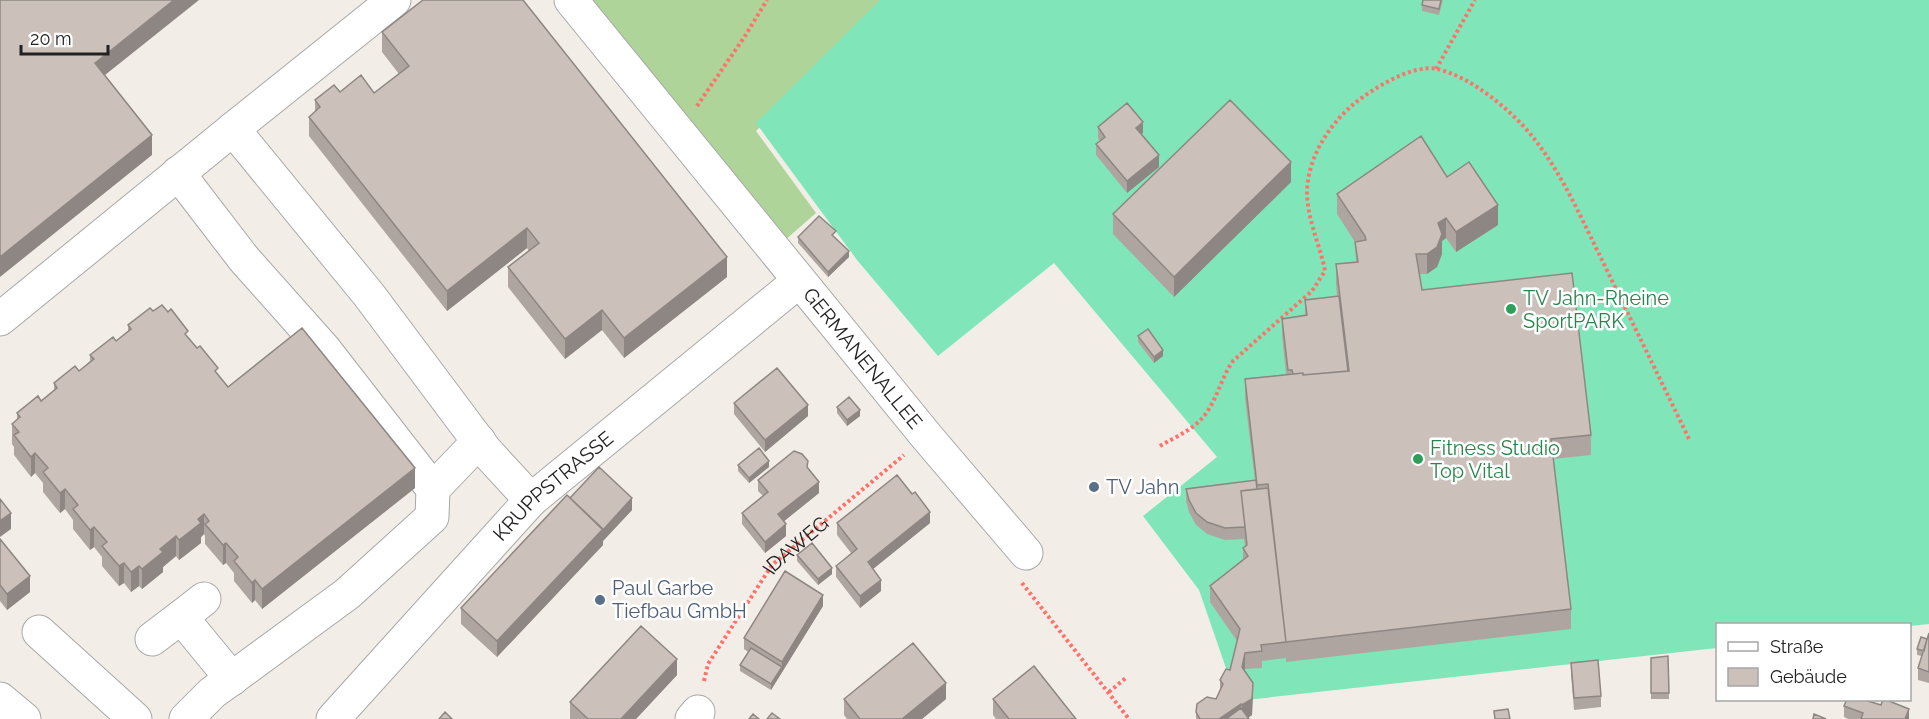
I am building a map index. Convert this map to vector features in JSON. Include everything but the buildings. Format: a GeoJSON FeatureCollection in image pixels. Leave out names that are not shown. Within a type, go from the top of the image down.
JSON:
{"type":"FeatureCollection","features":[{"type":"Feature","properties":{"kind":"street"},"geometry":{"type":"LineString","coordinates":[[0,320],[394,0]]}},
{"type":"Feature","properties":{"kind":"street","name":"GERMANENALLEE"},"geometry":{"type":"LineString","coordinates":[[571,0],[927,437],[1026,553]]}},
{"type":"Feature","properties":{"kind":"street"},"geometry":{"type":"LineString","coordinates":[[233,129],[369,295],[479,441],[531,500]]}},
{"type":"Feature","properties":{"kind":"street"},"geometry":{"type":"LineString","coordinates":[[178,174],[244,259],[325,350],[433,489],[432,517],[347,594],[212,693],[186,719]]}},
{"type":"Feature","properties":{"kind":"street","name":"KRUPPSTRASSE"},"geometry":{"type":"LineString","coordinates":[[333,719],[531,500],[799,281]]}},
{"type":"Feature","properties":{"kind":"street"},"geometry":{"type":"LineString","coordinates":[[433,489],[479,441]]}},
{"type":"Feature","properties":{"kind":"street"},"geometry":{"type":"LineString","coordinates":[[152,639],[192,608],[232,679]]}},
{"type":"Feature","properties":{"kind":"street"},"geometry":{"type":"LineString","coordinates":[[39,632],[135,719]]}},
{"type":"Feature","properties":{"kind":"street"},"geometry":{"type":"LineString","coordinates":[[0,699],[24,719]]}},
{"type":"Feature","properties":{"kind":"path"},"geometry":{"type":"LineString","coordinates":[[678,134],[767,0]]}},
{"type":"Feature","properties":{"kind":"path"},"geometry":{"type":"LineString","coordinates":[[1436,69],[1475,0]]}},
{"type":"Feature","properties":{"kind":"path"},"geometry":{"type":"LineString","coordinates":[[1160,446],[1190,429],[1203,418],[1233,361],[1312,291],[1321,279],[1325,271],[1310,217],[1307,188],[1316,152],[1327,133],[1345,112],[1366,95],[1418,69],[1436,69],[1458,76],[1513,115],[1533,137],[1580,217],[1690,441]]}},
{"type":"Feature","properties":{"kind":"path","name":"IDAWEG"},"geometry":{"type":"LineString","coordinates":[[695,715],[708,664],[772,565],[927,437]]}},
{"type":"Feature","properties":{"kind":"path"},"geometry":{"type":"LineString","coordinates":[[1026,553],[1015,573],[1130,719]]}},
{"type":"Feature","properties":{"kind":"path"},"geometry":{"type":"LineString","coordinates":[[1109,692],[1127,677]]}},
{"type":"Feature","properties":{"kind":"green space"},"geometry":{"type":"Polygon","coordinates":[[[587,0],[886,0],[756,131],[816,213],[784,241],[587,0]]]}},
{"type":"Feature","properties":{"kind":"green space","name":"TV Jahn-Rheine SportPARK"},"geometry":{"type":"Polygon","coordinates":[[[880,0],[1929,0],[1929,624],[1911,626],[1911,623],[1716,623],[1716,648],[1219,703],[1228,674],[1199,590],[1143,516],[1217,457],[1054,263],[938,356],[857,260],[756,123],[880,0]]]}},
{"type":"Feature","properties":{"kind":"place","name":"TV Jahn-Rheine SportPARK"},"geometry":{"type":"Point","coordinates":[1511,309]}},
{"type":"Feature","properties":{"kind":"place","name":"Fitness Studio Top Vital"},"geometry":{"type":"Point","coordinates":[1418,459]}},
{"type":"Feature","properties":{"kind":"place","name":"TV Jahn"},"geometry":{"type":"Point","coordinates":[1094,487]}},
{"type":"Feature","properties":{"kind":"place","name":"Paul Garbe Tiefbau GmbH"},"geometry":{"type":"Point","coordinates":[600,600]}}]}
